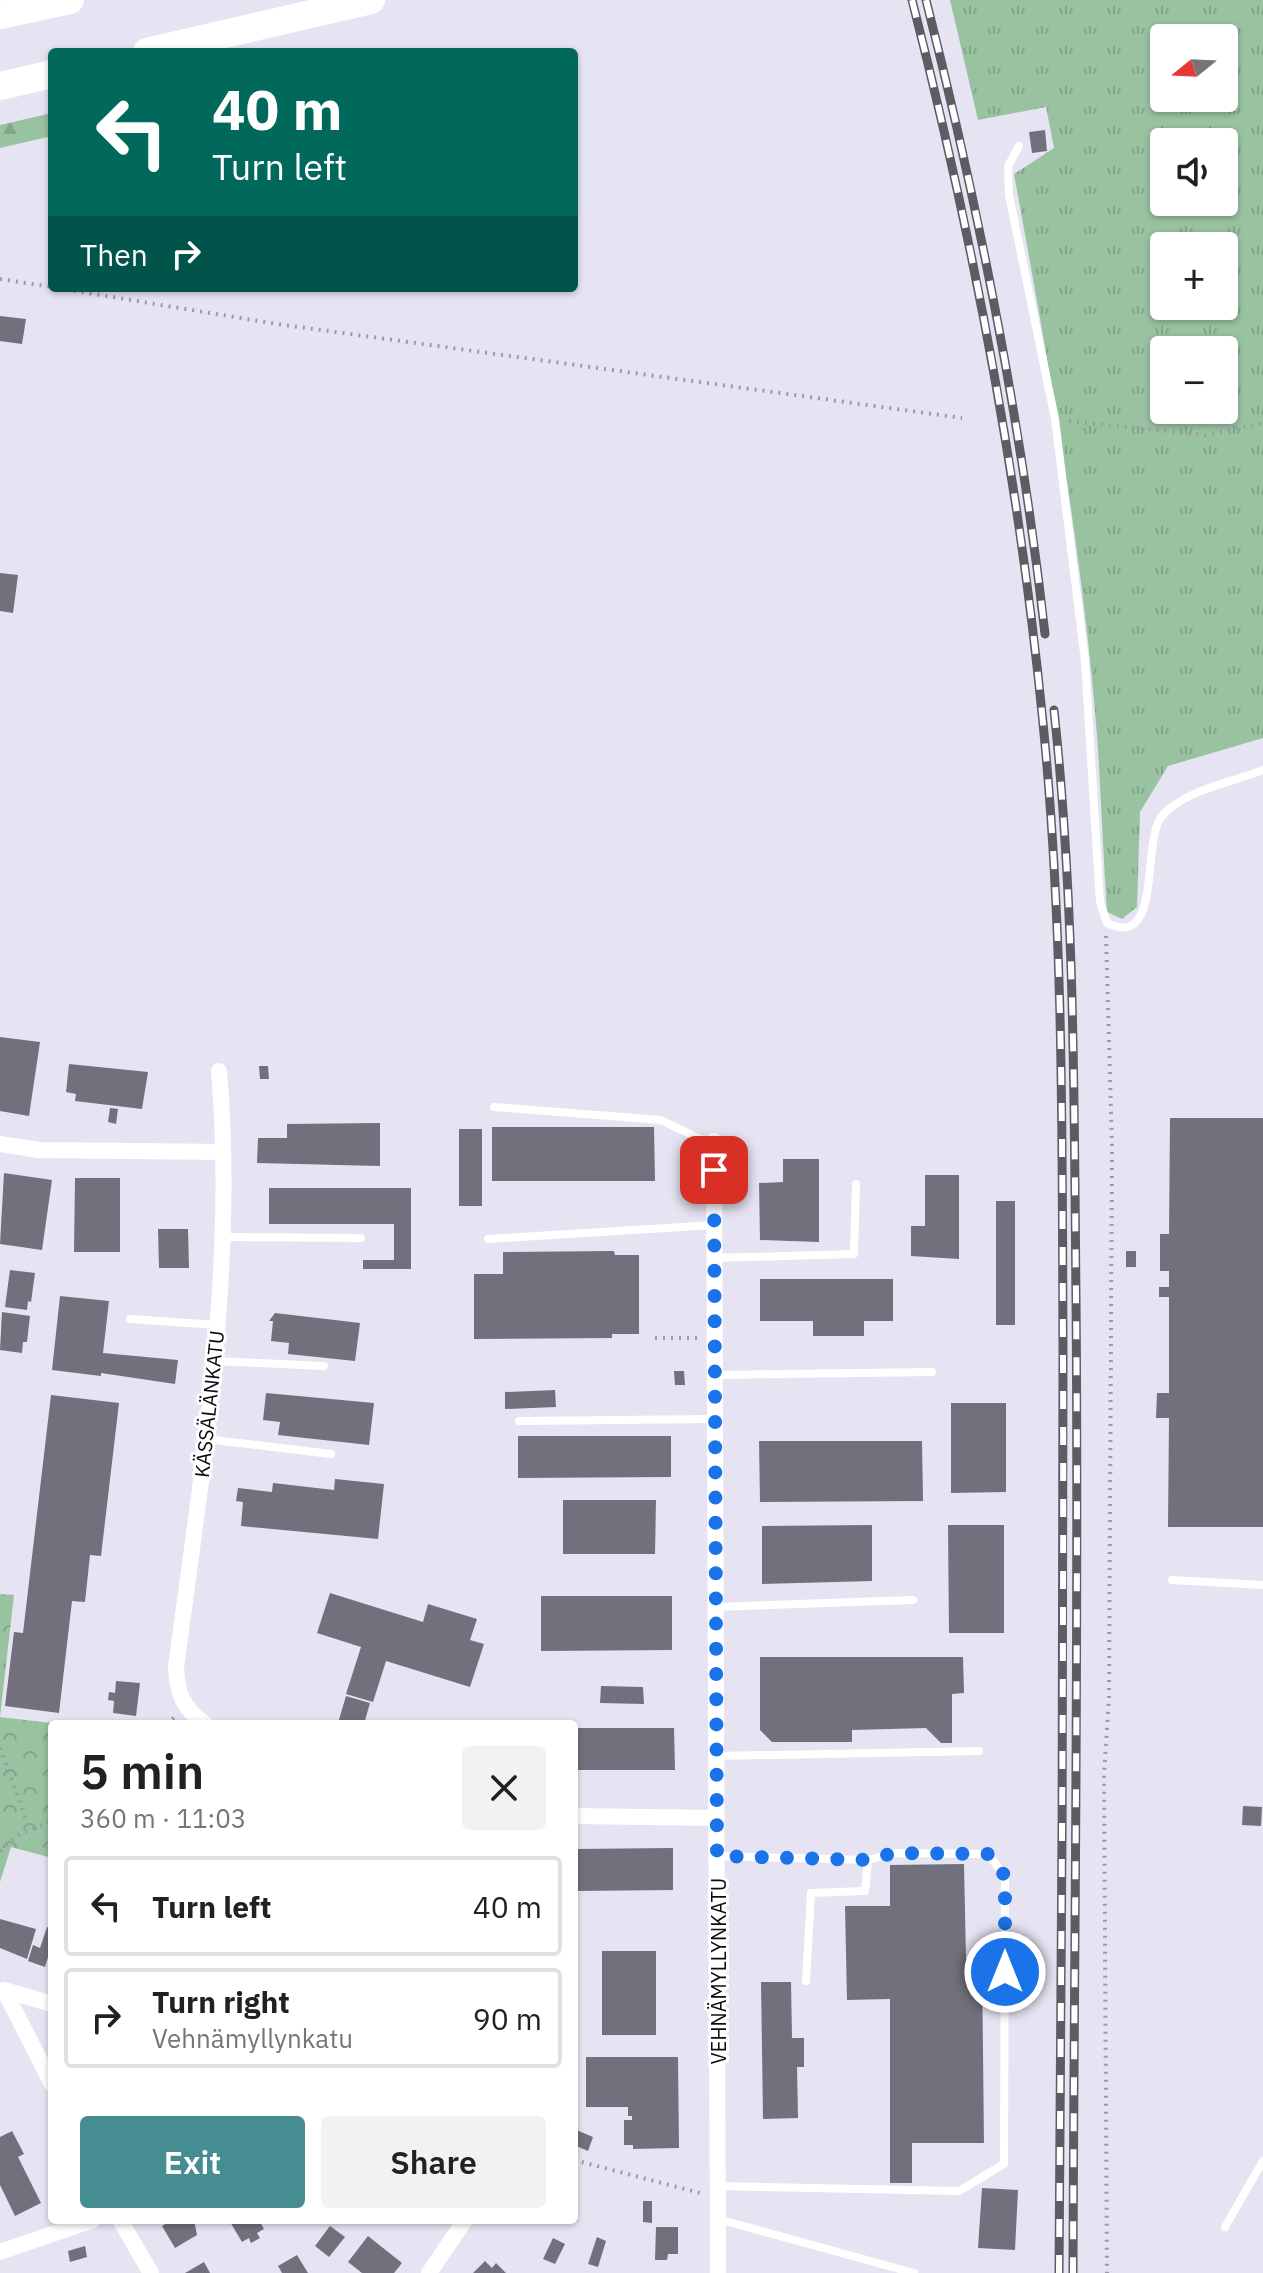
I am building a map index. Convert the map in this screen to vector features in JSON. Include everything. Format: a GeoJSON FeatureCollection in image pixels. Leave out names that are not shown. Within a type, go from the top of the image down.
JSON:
{"type":"FeatureCollection","features":[{"type":"Feature","properties":{"kind":"highway"},"geometry":{"type":"LineString","coordinates":[[0,15],[70,0]]}},
{"type":"Feature","properties":{"kind":"highway"},"geometry":{"type":"LineString","coordinates":[[164,48],[371,0]]}},
{"type":"Feature","properties":{"kind":"highway"},"geometry":{"type":"LineString","coordinates":[[0,86],[48,75]]}},
{"type":"Feature","properties":{"kind":"street","name":"KÄSSÄLÄNKATU"},"geometry":{"type":"LineString","coordinates":[[200,1720],[186,1708],[177,1691],[176,1667],[206,1439],[224,1237],[219,1071]]}},
{"type":"Feature","properties":{"kind":"street","name":"VEHNÄMYLLYNKATU"},"geometry":{"type":"LineString","coordinates":[[714,1141],[718,2273]]}},
{"type":"Feature","properties":{"kind":"street"},"geometry":{"type":"LineString","coordinates":[[0,1144],[60,1151],[223,1152]]}},
{"type":"Feature","properties":{"kind":"street"},"geometry":{"type":"LineString","coordinates":[[578,1816],[717,1818]]}},
{"type":"Feature","properties":{"kind":"street"},"geometry":{"type":"LineString","coordinates":[[48,2003],[4,1990],[48,2076]]}},
{"type":"Feature","properties":{"kind":"street"},"geometry":{"type":"LineString","coordinates":[[0,2252],[81,2224]]}},
{"type":"Feature","properties":{"kind":"street"},"geometry":{"type":"LineString","coordinates":[[122,2224],[151,2273]]}},
{"type":"Feature","properties":{"kind":"street"},"geometry":{"type":"LineString","coordinates":[[429,2273],[462,2224]]}},
{"type":"Feature","properties":{"kind":"lane"},"geometry":{"type":"LineString","coordinates":[[1019,146],[1008,166],[1009,195],[1055,419],[1085,661],[1100,902],[1107,923],[1122,927],[1131,925],[1144,911],[1152,836],[1159,820],[1171,806],[1263,770]]}},
{"type":"Feature","properties":{"kind":"lane"},"geometry":{"type":"LineString","coordinates":[[494,1107],[661,1120],[700,1139],[714,1141]]}},
{"type":"Feature","properties":{"kind":"lane"},"geometry":{"type":"LineString","coordinates":[[714,1258],[854,1254],[856,1184]]}},
{"type":"Feature","properties":{"kind":"lane"},"geometry":{"type":"LineString","coordinates":[[488,1239],[714,1225]]}},
{"type":"Feature","properties":{"kind":"lane"},"geometry":{"type":"LineString","coordinates":[[224,1237],[361,1238]]}},
{"type":"Feature","properties":{"kind":"lane"},"geometry":{"type":"LineString","coordinates":[[130,1319],[217,1325]]}},
{"type":"Feature","properties":{"kind":"lane"},"geometry":{"type":"LineString","coordinates":[[214,1361],[324,1366]]}},
{"type":"Feature","properties":{"kind":"lane"},"geometry":{"type":"LineString","coordinates":[[715,1375],[932,1372]]}},
{"type":"Feature","properties":{"kind":"lane"},"geometry":{"type":"LineString","coordinates":[[519,1421],[715,1419]]}},
{"type":"Feature","properties":{"kind":"lane"},"geometry":{"type":"LineString","coordinates":[[206,1439],[331,1454]]}},
{"type":"Feature","properties":{"kind":"lane"},"geometry":{"type":"LineString","coordinates":[[1172,1580],[1263,1585]]}},
{"type":"Feature","properties":{"kind":"lane"},"geometry":{"type":"LineString","coordinates":[[716,1607],[913,1600]]}},
{"type":"Feature","properties":{"kind":"lane"},"geometry":{"type":"LineString","coordinates":[[717,1756],[979,1751]]}},
{"type":"Feature","properties":{"kind":"lane"},"geometry":{"type":"LineString","coordinates":[[717,1856],[868,1860],[894,1853],[988,1854],[1005,1876],[1004,2164],[959,2191],[718,2192]]}},
{"type":"Feature","properties":{"kind":"lane"},"geometry":{"type":"LineString","coordinates":[[806,1981],[811,1893],[865,1891],[868,1860]]}},
{"type":"Feature","properties":{"kind":"lane"},"geometry":{"type":"LineString","coordinates":[[1225,2227],[1263,2161]]}},
{"type":"Feature","properties":{"kind":"lane"},"geometry":{"type":"LineString","coordinates":[[718,2219],[914,2273]]}},
{"type":"Feature","properties":{"kind":"path"},"geometry":{"type":"LineString","coordinates":[[0,279],[48,286]]}},
{"type":"Feature","properties":{"kind":"path"},"geometry":{"type":"LineString","coordinates":[[82,292],[277,324],[962,418]]}},
{"type":"Feature","properties":{"kind":"path"},"geometry":{"type":"LineString","coordinates":[[1055,419],[1205,435],[1263,423]]}},
{"type":"Feature","properties":{"kind":"path"},"geometry":{"type":"LineString","coordinates":[[1107,923],[1112,1146],[1109,1698],[1104,1774],[1107,2273]]}},
{"type":"Feature","properties":{"kind":"path"},"geometry":{"type":"LineString","coordinates":[[655,1338],[699,1338]]}},
{"type":"Feature","properties":{"kind":"path"},"geometry":{"type":"LineString","coordinates":[[0,1748],[30,1830]]}},
{"type":"Feature","properties":{"kind":"path"},"geometry":{"type":"LineString","coordinates":[[0,1851],[18,1835],[48,1823]]}},
{"type":"Feature","properties":{"kind":"path"},"geometry":{"type":"LineString","coordinates":[[578,2161],[718,2192]]}},
{"type":"Feature","properties":{"kind":"green space"},"geometry":{"type":"Polygon","coordinates":[[[950,0],[1263,0],[1263,738],[1168,766],[1140,812],[1137,907],[1122,919],[1107,912],[1091,665],[1073,524],[1014,174],[1054,148],[1046,107],[978,120],[950,0]]]}},
{"type":"Feature","properties":{"kind":"green space"},"geometry":{"type":"Polygon","coordinates":[[[48,114],[48,137],[0,148],[0,125],[48,114]]]}},
{"type":"Feature","properties":{"kind":"green space"},"geometry":{"type":"Polygon","coordinates":[[[0,1594],[14,1595],[0,1717],[0,1594]]]}},
{"type":"Feature","properties":{"kind":"green space"},"geometry":{"type":"Polygon","coordinates":[[[0,1717],[48,1723],[48,1857],[11,1847],[0,1882],[0,1717]]]}},
{"type":"Feature","properties":{"kind":"building"},"geometry":{"type":"Polygon","coordinates":[[[1045,130],[1047,151],[1032,153],[1029,132],[1045,130]]]}},
{"type":"Feature","properties":{"kind":"building"},"geometry":{"type":"Polygon","coordinates":[[[0,316],[26,319],[22,344],[0,341],[0,316]]]}},
{"type":"Feature","properties":{"kind":"building"},"geometry":{"type":"Polygon","coordinates":[[[0,573],[18,575],[13,613],[0,611],[0,573]]]}},
{"type":"Feature","properties":{"kind":"building"},"geometry":{"type":"Polygon","coordinates":[[[0,1037],[40,1042],[29,1116],[0,1111],[0,1037]]]}},
{"type":"Feature","properties":{"kind":"building"},"geometry":{"type":"Polygon","coordinates":[[[69,1064],[148,1072],[142,1109],[75,1101],[76,1094],[66,1092],[69,1064]]]}},
{"type":"Feature","properties":{"kind":"building"},"geometry":{"type":"Polygon","coordinates":[[[259,1066],[268,1066],[269,1079],[260,1079],[259,1066]]]}},
{"type":"Feature","properties":{"kind":"building"},"geometry":{"type":"Polygon","coordinates":[[[110,1108],[118,1109],[116,1124],[108,1122],[110,1108]]]}},
{"type":"Feature","properties":{"kind":"building"},"geometry":{"type":"Polygon","coordinates":[[[1170,1118],[1263,1118],[1263,1527],[1168,1527],[1169,1418],[1156,1418],[1157,1393],[1169,1393],[1169,1297],[1159,1297],[1159,1287],[1169,1287],[1169,1271],[1160,1271],[1160,1234],[1169,1234],[1170,1118]]]}},
{"type":"Feature","properties":{"kind":"building"},"geometry":{"type":"Polygon","coordinates":[[[380,1123],[380,1166],[257,1163],[258,1138],[287,1138],[287,1124],[380,1123]]]}},
{"type":"Feature","properties":{"kind":"building"},"geometry":{"type":"Polygon","coordinates":[[[492,1127],[654,1127],[655,1181],[492,1181],[492,1127]]]}},
{"type":"Feature","properties":{"kind":"building"},"geometry":{"type":"Polygon","coordinates":[[[459,1129],[482,1129],[482,1206],[459,1206],[459,1129]]]}},
{"type":"Feature","properties":{"kind":"building"},"geometry":{"type":"Polygon","coordinates":[[[783,1159],[819,1159],[819,1242],[760,1240],[759,1183],[783,1182],[783,1159]]]}},
{"type":"Feature","properties":{"kind":"building"},"geometry":{"type":"Polygon","coordinates":[[[4,1173],[52,1180],[42,1250],[0,1244],[4,1173]]]}},
{"type":"Feature","properties":{"kind":"building"},"geometry":{"type":"Polygon","coordinates":[[[925,1175],[959,1175],[959,1259],[911,1256],[911,1226],[925,1226],[925,1175]]]}},
{"type":"Feature","properties":{"kind":"building"},"geometry":{"type":"Polygon","coordinates":[[[75,1178],[120,1178],[120,1252],[74,1252],[75,1178]]]}},
{"type":"Feature","properties":{"kind":"building"},"geometry":{"type":"Polygon","coordinates":[[[269,1188],[411,1188],[411,1269],[363,1269],[363,1260],[394,1260],[394,1224],[269,1224],[269,1188]]]}},
{"type":"Feature","properties":{"kind":"building"},"geometry":{"type":"Polygon","coordinates":[[[996,1201],[1015,1201],[1015,1325],[996,1325],[996,1201]]]}},
{"type":"Feature","properties":{"kind":"building"},"geometry":{"type":"Polygon","coordinates":[[[158,1229],[188,1229],[189,1268],[159,1268],[158,1229]]]}},
{"type":"Feature","properties":{"kind":"building"},"geometry":{"type":"Polygon","coordinates":[[[614,1251],[615,1255],[639,1255],[639,1334],[612,1334],[612,1338],[474,1339],[474,1274],[503,1274],[503,1252],[614,1251]]]}},
{"type":"Feature","properties":{"kind":"building"},"geometry":{"type":"Polygon","coordinates":[[[1126,1251],[1136,1251],[1136,1267],[1126,1267],[1126,1251]]]}},
{"type":"Feature","properties":{"kind":"building"},"geometry":{"type":"Polygon","coordinates":[[[10,1270],[35,1273],[27,1310],[5,1307],[10,1270]]]}},
{"type":"Feature","properties":{"kind":"building"},"geometry":{"type":"Polygon","coordinates":[[[760,1279],[893,1279],[893,1321],[864,1321],[864,1336],[813,1336],[813,1321],[760,1321],[760,1279]]]}},
{"type":"Feature","properties":{"kind":"building"},"geometry":{"type":"Polygon","coordinates":[[[60,1296],[109,1301],[103,1353],[178,1360],[175,1384],[101,1373],[101,1376],[52,1370],[60,1296]]]}},
{"type":"Feature","properties":{"kind":"building"},"geometry":{"type":"Polygon","coordinates":[[[2,1312],[30,1316],[27,1342],[23,1342],[22,1353],[0,1350],[2,1312]]]}},
{"type":"Feature","properties":{"kind":"building"},"geometry":{"type":"Polygon","coordinates":[[[275,1313],[360,1323],[355,1361],[288,1354],[289,1343],[271,1341],[273,1321],[269,1321],[275,1313]]]}},
{"type":"Feature","properties":{"kind":"building"},"geometry":{"type":"Polygon","coordinates":[[[674,1371],[684,1371],[685,1385],[675,1385],[674,1371]]]}},
{"type":"Feature","properties":{"kind":"building"},"geometry":{"type":"Polygon","coordinates":[[[555,1390],[556,1407],[505,1409],[505,1392],[555,1390]]]}},
{"type":"Feature","properties":{"kind":"building"},"geometry":{"type":"Polygon","coordinates":[[[266,1393],[374,1403],[369,1445],[278,1435],[280,1422],[263,1420],[266,1393]]]}},
{"type":"Feature","properties":{"kind":"building"},"geometry":{"type":"Polygon","coordinates":[[[51,1395],[119,1403],[101,1556],[90,1555],[85,1602],[72,1601],[59,1713],[5,1706],[14,1632],[23,1633],[51,1395]]]}},
{"type":"Feature","properties":{"kind":"building"},"geometry":{"type":"Polygon","coordinates":[[[951,1403],[1006,1403],[1006,1492],[951,1493],[951,1403]]]}},
{"type":"Feature","properties":{"kind":"building"},"geometry":{"type":"Polygon","coordinates":[[[518,1436],[671,1436],[671,1477],[518,1478],[518,1436]]]}},
{"type":"Feature","properties":{"kind":"building"},"geometry":{"type":"Polygon","coordinates":[[[759,1441],[922,1441],[923,1501],[760,1502],[759,1441]]]}},
{"type":"Feature","properties":{"kind":"building"},"geometry":{"type":"Polygon","coordinates":[[[335,1479],[384,1484],[378,1539],[241,1526],[243,1502],[236,1501],[238,1488],[272,1492],[273,1483],[334,1490],[335,1479]]]}},
{"type":"Feature","properties":{"kind":"building"},"geometry":{"type":"Polygon","coordinates":[[[563,1500],[656,1500],[655,1554],[563,1554],[563,1500]]]}},
{"type":"Feature","properties":{"kind":"building"},"geometry":{"type":"Polygon","coordinates":[[[872,1525],[872,1581],[762,1584],[762,1526],[872,1525]]]}},
{"type":"Feature","properties":{"kind":"building"},"geometry":{"type":"Polygon","coordinates":[[[948,1525],[1004,1525],[1004,1633],[949,1633],[948,1525]]]}},
{"type":"Feature","properties":{"kind":"building"},"geometry":{"type":"Polygon","coordinates":[[[330,1593],[423,1622],[428,1604],[477,1619],[470,1640],[484,1644],[470,1687],[386,1661],[373,1702],[346,1694],[361,1647],[317,1633],[330,1593]]]}},
{"type":"Feature","properties":{"kind":"building"},"geometry":{"type":"Polygon","coordinates":[[[541,1596],[672,1596],[672,1650],[541,1651],[541,1596]]]}},
{"type":"Feature","properties":{"kind":"building"},"geometry":{"type":"Polygon","coordinates":[[[760,1657],[963,1657],[964,1693],[952,1694],[952,1743],[941,1743],[926,1728],[852,1730],[852,1742],[772,1742],[760,1730],[760,1657]]]}},
{"type":"Feature","properties":{"kind":"building"},"geometry":{"type":"Polygon","coordinates":[[[116,1681],[140,1683],[136,1716],[113,1713],[114,1701],[108,1700],[109,1692],[115,1693],[116,1681]]]}},
{"type":"Feature","properties":{"kind":"building"},"geometry":{"type":"Polygon","coordinates":[[[601,1686],[643,1687],[644,1704],[600,1703],[601,1686]]]}},
{"type":"Feature","properties":{"kind":"building"},"geometry":{"type":"Polygon","coordinates":[[[346,1696],[370,1703],[365,1720],[339,1720],[346,1696]]]}},
{"type":"Feature","properties":{"kind":"building"},"geometry":{"type":"Polygon","coordinates":[[[578,1728],[674,1728],[675,1770],[578,1770],[578,1728]]]}},
{"type":"Feature","properties":{"kind":"building"},"geometry":{"type":"Polygon","coordinates":[[[1243,1806],[1262,1807],[1261,1826],[1242,1825],[1243,1806]]]}},
{"type":"Feature","properties":{"kind":"building"},"geometry":{"type":"Polygon","coordinates":[[[673,1848],[673,1890],[578,1891],[578,1849],[673,1848]]]}},
{"type":"Feature","properties":{"kind":"building"},"geometry":{"type":"Polygon","coordinates":[[[964,1864],[966,1959],[982,1960],[984,2143],[912,2143],[912,2183],[890,2183],[890,1999],[847,2000],[845,1906],[890,1906],[890,1865],[964,1864]]]}},
{"type":"Feature","properties":{"kind":"building"},"geometry":{"type":"Polygon","coordinates":[[[0,1919],[36,1929],[27,1959],[0,1948],[0,1919]]]}},
{"type":"Feature","properties":{"kind":"building"},"geometry":{"type":"Polygon","coordinates":[[[47,1927],[48,1957],[45,1967],[28,1961],[33,1945],[40,1948],[47,1927]]]}},
{"type":"Feature","properties":{"kind":"building"},"geometry":{"type":"Polygon","coordinates":[[[602,1951],[656,1951],[656,2035],[602,2035],[602,1951]]]}},
{"type":"Feature","properties":{"kind":"building"},"geometry":{"type":"Polygon","coordinates":[[[761,1982],[791,1982],[792,2038],[804,2038],[804,2067],[797,2067],[798,2118],[763,2119],[761,1982]]]}},
{"type":"Feature","properties":{"kind":"building"},"geometry":{"type":"Polygon","coordinates":[[[586,2057],[678,2057],[679,2148],[633,2149],[633,2145],[624,2145],[624,2120],[632,2120],[632,2116],[628,2116],[628,2107],[586,2107],[586,2057]]]}},
{"type":"Feature","properties":{"kind":"building"},"geometry":{"type":"Polygon","coordinates":[[[12,2131],[24,2154],[18,2157],[41,2203],[15,2216],[0,2185],[0,2137],[12,2131]]]}},
{"type":"Feature","properties":{"kind":"building"},"geometry":{"type":"Polygon","coordinates":[[[578,2131],[593,2137],[588,2151],[578,2147],[578,2131]]]}},
{"type":"Feature","properties":{"kind":"building"},"geometry":{"type":"Polygon","coordinates":[[[982,2188],[1018,2190],[1015,2250],[978,2248],[982,2188]]]}},
{"type":"Feature","properties":{"kind":"building"},"geometry":{"type":"Polygon","coordinates":[[[643,2201],[652,2201],[652,2223],[643,2222],[643,2201]]]}},
{"type":"Feature","properties":{"kind":"building"},"geometry":{"type":"Polygon","coordinates":[[[195,2224],[197,2235],[175,2248],[162,2226],[195,2224]]]}},
{"type":"Feature","properties":{"kind":"building"},"geometry":{"type":"Polygon","coordinates":[[[231,2224],[261,2224],[264,2229],[257,2233],[260,2238],[251,2243],[249,2238],[242,2242],[231,2224]]]}},
{"type":"Feature","properties":{"kind":"building"},"geometry":{"type":"Polygon","coordinates":[[[330,2226],[345,2237],[329,2257],[315,2246],[330,2226]]]}},
{"type":"Feature","properties":{"kind":"building"},"geometry":{"type":"Polygon","coordinates":[[[656,2227],[678,2227],[678,2254],[668,2254],[667,2260],[655,2260],[656,2227]]]}},
{"type":"Feature","properties":{"kind":"building"},"geometry":{"type":"Polygon","coordinates":[[[368,2236],[402,2263],[394,2273],[362,2273],[348,2262],[368,2236]]]}},
{"type":"Feature","properties":{"kind":"building"},"geometry":{"type":"Polygon","coordinates":[[[597,2237],[606,2241],[598,2267],[588,2264],[597,2237]]]}},
{"type":"Feature","properties":{"kind":"building"},"geometry":{"type":"Polygon","coordinates":[[[553,2238],[565,2244],[555,2264],[543,2259],[553,2238]]]}},
{"type":"Feature","properties":{"kind":"building"},"geometry":{"type":"Polygon","coordinates":[[[85,2246],[87,2257],[70,2262],[68,2251],[85,2246]]]}},
{"type":"Feature","properties":{"kind":"building"},"geometry":{"type":"Polygon","coordinates":[[[297,2255],[308,2273],[282,2273],[278,2266],[297,2255]]]}},
{"type":"Feature","properties":{"kind":"building"},"geometry":{"type":"Polygon","coordinates":[[[485,2261],[492,2268],[496,2263],[506,2273],[473,2273],[485,2261]]]}},
{"type":"Feature","properties":{"kind":"building"},"geometry":{"type":"Polygon","coordinates":[[[204,2262],[210,2273],[185,2273],[204,2262]]]}},
{"type":"Feature","properties":{"kind":"railway"},"geometry":{"type":"LineString","coordinates":[[912,0],[955,179],[1007,449],[1033,631],[1050,802],[1058,959],[1062,1196],[1059,2273]]}},
{"type":"Feature","properties":{"kind":"railway"},"geometry":{"type":"LineString","coordinates":[[926,0],[964,157],[1011,394],[1045,634]]}},
{"type":"Feature","properties":{"kind":"railway"},"geometry":{"type":"LineString","coordinates":[[1054,710],[1070,930],[1075,1151],[1077,1542],[1073,2273]]}},
{"type":"Feature","properties":{"kind":"route"},"geometry":{"type":"LineString","coordinates":[[714,1170],[717,1856],[868,1860],[894,1853],[988,1854],[1005,1876],[1005,1972]]}}]}
